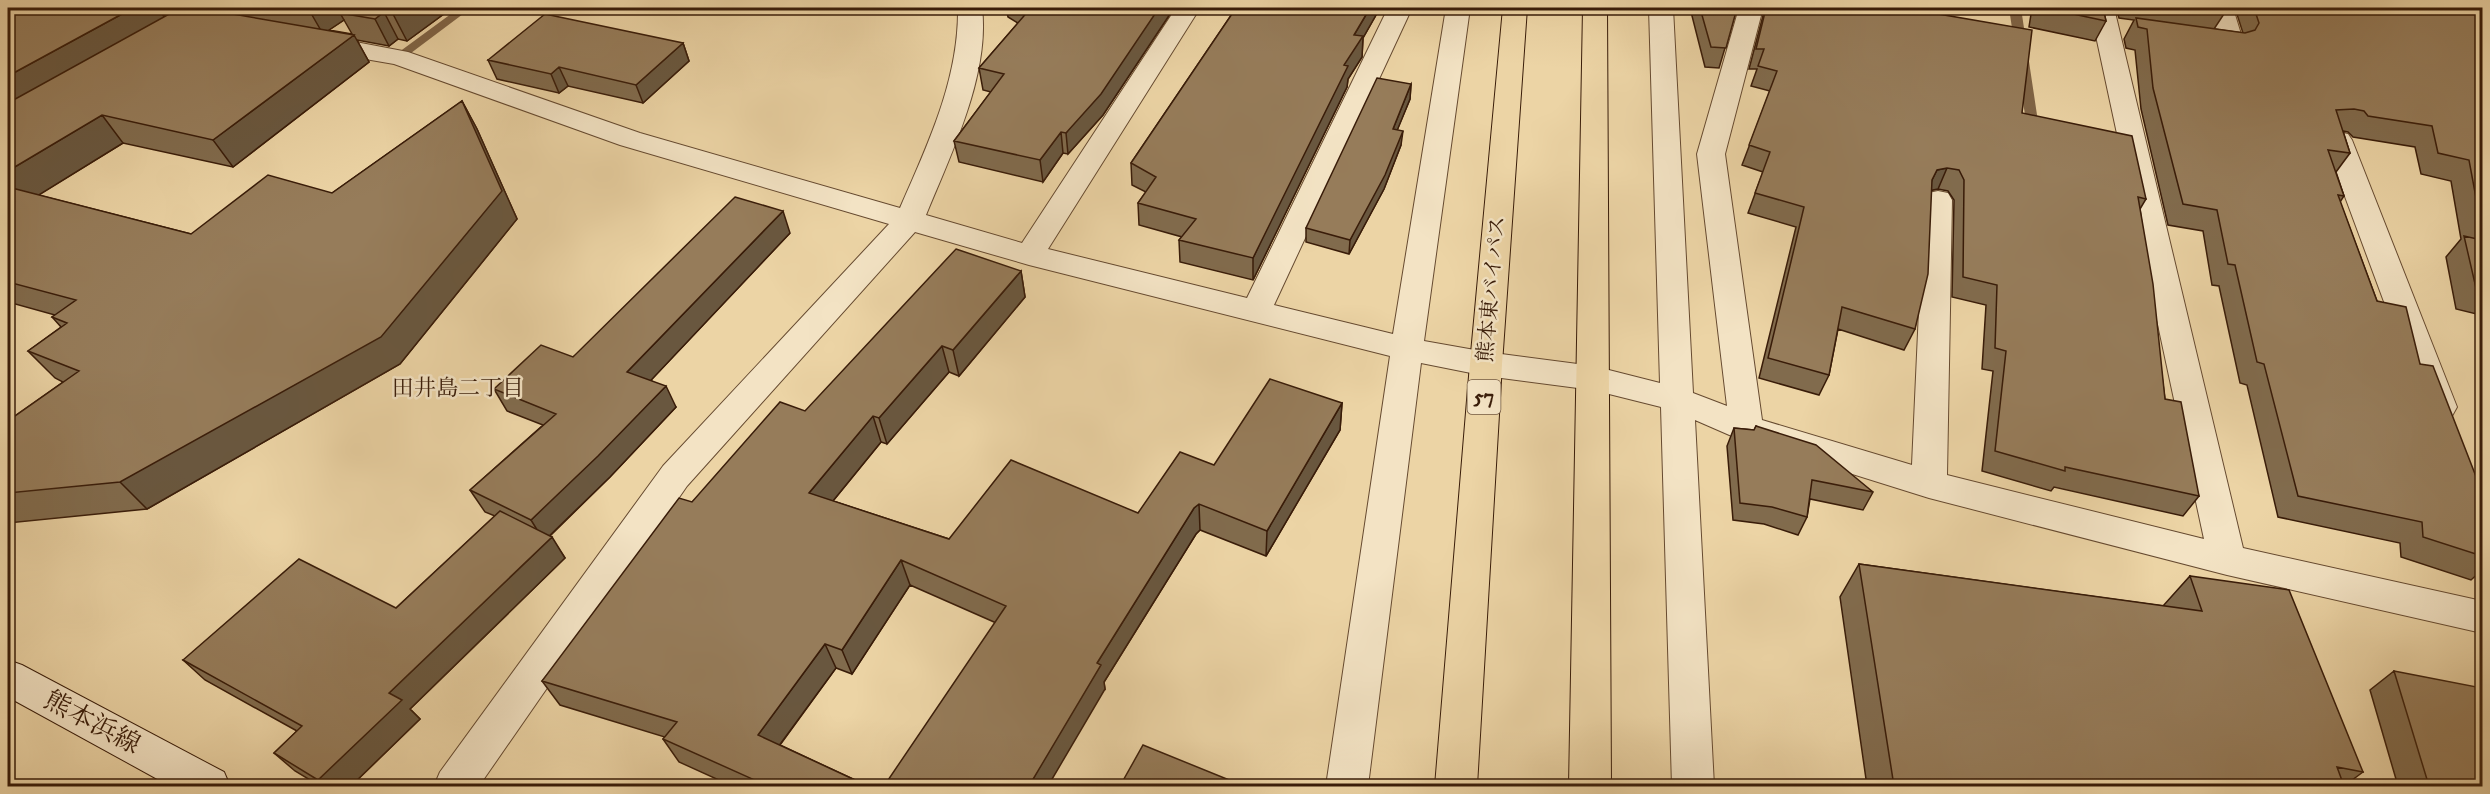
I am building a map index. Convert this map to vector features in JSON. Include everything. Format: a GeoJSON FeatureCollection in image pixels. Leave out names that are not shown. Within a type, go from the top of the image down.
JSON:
{"type":"FeatureCollection","features":[{"type":"Feature","properties":{"kind":"highway","name":"熊本東バイパス"},"geometry":{"type":"LineString","coordinates":[[1456,786],[1486,364],[1515,8]]}},
{"type":"Feature","properties":{"kind":"highway"},"geometry":{"type":"LineString","coordinates":[[1590,786],[1595,8]]}},
{"type":"Feature","properties":{"kind":"street"},"geometry":{"type":"LineString","coordinates":[[455,786],[675,476],[910,219],[952,119],[971,38],[970,8]]}},
{"type":"Feature","properties":{"kind":"street"},"geometry":{"type":"LineString","coordinates":[[1029,255],[1188,8]]}},
{"type":"Feature","properties":{"kind":"street"},"geometry":{"type":"LineString","coordinates":[[1256,310],[1400,8]]}},
{"type":"Feature","properties":{"kind":"street"},"geometry":{"type":"LineString","coordinates":[[1347,786],[1407,349],[1458,8]]}},
{"type":"Feature","properties":{"kind":"street"},"geometry":{"type":"LineString","coordinates":[[1661,8],[1693,786]]}},
{"type":"Feature","properties":{"kind":"street"},"geometry":{"type":"LineString","coordinates":[[1746,428],[1711,154],[1751,8]]}},
{"type":"Feature","properties":{"kind":"street"},"geometry":{"type":"LineString","coordinates":[[2174,36],[2231,44],[2221,8]]}},
{"type":"Feature","properties":{"kind":"street"},"geometry":{"type":"LineString","coordinates":[[148,9],[198,22],[242,29]]}},
{"type":"Feature","properties":{"kind":"street"},"geometry":{"type":"LineString","coordinates":[[2112,21],[2227,560]]}},
{"type":"Feature","properties":{"kind":"street"},"geometry":{"type":"LineString","coordinates":[[170,38],[198,22]]}},
{"type":"Feature","properties":{"kind":"street"},"geometry":{"type":"LineString","coordinates":[[328,45],[354,26]]}},
{"type":"Feature","properties":{"kind":"street"},"geometry":{"type":"LineString","coordinates":[[286,37],[399,57],[630,139],[1029,255],[1407,349],[1486,364],[1593,378],[1676,399],[1746,428],[1929,484],[2227,560],[2482,617]]}},
{"type":"Feature","properties":{"kind":"street"},"geometry":{"type":"LineString","coordinates":[[2338,140],[2449,429]]}},
{"type":"Feature","properties":{"kind":"street"},"geometry":{"type":"LineString","coordinates":[[1929,484],[1938,200]]}},
{"type":"Feature","properties":{"kind":"street","name":"熊本浜線"},"geometry":{"type":"LineString","coordinates":[[8,677],[209,786]]}},
{"type":"Feature","properties":{"kind":"building"},"geometry":{"type":"Polygon","coordinates":[[[8,8],[133,8],[8,76],[8,8]]]}},
{"type":"Feature","properties":{"kind":"building"},"geometry":{"type":"Polygon","coordinates":[[[180,8],[198,8],[354,35],[213,140],[102,115],[8,171],[8,103],[180,8]]]}},
{"type":"Feature","properties":{"kind":"building"},"geometry":{"type":"Polygon","coordinates":[[[347,8],[402,8],[393,14],[384,12],[375,19],[340,13],[347,8]]]}},
{"type":"Feature","properties":{"kind":"building"},"geometry":{"type":"Polygon","coordinates":[[[1026,8],[1159,8],[1101,94],[1066,133],[1061,132],[1040,160],[954,141],[1004,74],[979,68],[1030,9],[1026,8]]]}},
{"type":"Feature","properties":{"kind":"building"},"geometry":{"type":"Polygon","coordinates":[[[1236,8],[1370,8],[1354,35],[1363,36],[1344,65],[1348,66],[1253,258],[1179,240],[1196,219],[1138,203],[1156,177],[1131,163],[1236,8]]]}},
{"type":"Feature","properties":{"kind":"building"},"geometry":{"type":"Polygon","coordinates":[[[1700,8],[1737,8],[1726,48],[1711,47],[1700,8]]]}},
{"type":"Feature","properties":{"kind":"building"},"geometry":{"type":"Polygon","coordinates":[[[1766,8],[1933,8],[1933,13],[2032,30],[2022,113],[2132,136],[2146,199],[2138,197],[2153,284],[2165,399],[2181,402],[2199,496],[2065,467],[2065,471],[1995,451],[2006,351],[1995,348],[1997,285],[1963,277],[1964,180],[1959,170],[1947,168],[1937,170],[1932,180],[1928,274],[1915,329],[1842,307],[1829,375],[1768,358],[1804,207],[1755,193],[1770,152],[1749,145],[1777,71],[1758,66],[1764,49],[1756,49],[1766,8]]]}},
{"type":"Feature","properties":{"kind":"building"},"geometry":{"type":"Polygon","coordinates":[[[2045,8],[2103,8],[2106,21],[2045,8]]]}},
{"type":"Feature","properties":{"kind":"building"},"geometry":{"type":"Polygon","coordinates":[[[2203,8],[2225,8],[2226,11],[2203,8]]]}},
{"type":"Feature","properties":{"kind":"building"},"geometry":{"type":"Polygon","coordinates":[[[2254,8],[2482,8],[2482,230],[2469,160],[2438,153],[2432,126],[2368,116],[2364,111],[2354,109],[2336,110],[2350,153],[2328,150],[2344,196],[2338,195],[2377,301],[2406,307],[2420,364],[2433,366],[2482,492],[2482,556],[2423,537],[2422,522],[2298,496],[2264,364],[2257,362],[2235,265],[2228,264],[2217,210],[2183,204],[2153,88],[2147,29],[2138,27],[2136,18],[2245,33],[2255,30],[2259,23],[2254,8]]]}},
{"type":"Feature","properties":{"kind":"building"},"geometry":{"type":"Polygon","coordinates":[[[545,14],[683,43],[636,85],[559,67],[551,74],[488,60],[545,14]]]}},
{"type":"Feature","properties":{"kind":"building"},"geometry":{"type":"Polygon","coordinates":[[[1377,78],[1411,84],[1393,129],[1403,131],[1385,175],[1350,240],[1306,228],[1377,78]]]}},
{"type":"Feature","properties":{"kind":"building"},"geometry":{"type":"Polygon","coordinates":[[[462,101],[502,191],[381,337],[120,482],[8,493],[8,421],[79,371],[28,351],[67,323],[52,317],[76,300],[8,282],[8,187],[191,234],[268,175],[332,193],[462,101]]]}},
{"type":"Feature","properties":{"kind":"building"},"geometry":{"type":"Polygon","coordinates":[[[735,197],[783,211],[627,372],[666,386],[531,520],[470,490],[556,414],[494,389],[541,345],[573,357],[735,197]]]}},
{"type":"Feature","properties":{"kind":"building"},"geometry":{"type":"Polygon","coordinates":[[[2464,236],[2482,240],[2482,289],[2476,288],[2464,236]]]}},
{"type":"Feature","properties":{"kind":"building"},"geometry":{"type":"Polygon","coordinates":[[[956,249],[1021,271],[953,350],[942,346],[879,418],[873,416],[809,493],[949,539],[1011,460],[1138,513],[1180,452],[1214,465],[1270,379],[1342,403],[1267,531],[1199,504],[1194,508],[1097,663],[1101,665],[1029,786],[884,786],[1006,606],[901,560],[842,650],[825,644],[758,735],[868,786],[768,786],[663,739],[677,722],[542,681],[679,498],[692,502],[780,402],[805,411],[956,249]]]}},
{"type":"Feature","properties":{"kind":"building"},"geometry":{"type":"Polygon","coordinates":[[[1756,426],[1816,445],[1873,492],[1812,480],[1807,517],[1772,507],[1740,503],[1734,428],[1754,430],[1756,426]]]}},
{"type":"Feature","properties":{"kind":"building"},"geometry":{"type":"Polygon","coordinates":[[[500,511],[552,537],[389,693],[402,700],[318,780],[274,753],[302,726],[183,660],[299,559],[396,608],[500,511]]]}},
{"type":"Feature","properties":{"kind":"building"},"geometry":{"type":"Polygon","coordinates":[[[1859,564],[2202,611],[2190,576],[2289,590],[2363,772],[2337,767],[2344,786],[1894,786],[1859,564]]]}},
{"type":"Feature","properties":{"kind":"building"},"geometry":{"type":"Polygon","coordinates":[[[2394,671],[2482,688],[2482,786],[2429,786],[2394,671]]]}},
{"type":"Feature","properties":{"kind":"building"},"geometry":{"type":"Polygon","coordinates":[[[1143,745],[1244,786],[1120,786],[1143,745]]]}},
{"type":"Feature","properties":{"kind":"waterway"},"geometry":{"type":"LineString","coordinates":[[399,57],[465,8]]}},
{"type":"Feature","properties":{"kind":"waterway"},"geometry":{"type":"LineString","coordinates":[[2015,8],[2034,135]]}},
{"type":"Feature","properties":{"kind":"district","name":"田井島二丁目"},"geometry":{"type":"Point","coordinates":[458,388]}}]}
